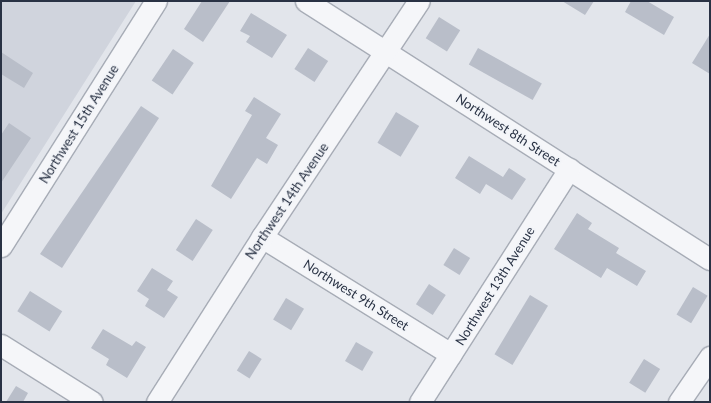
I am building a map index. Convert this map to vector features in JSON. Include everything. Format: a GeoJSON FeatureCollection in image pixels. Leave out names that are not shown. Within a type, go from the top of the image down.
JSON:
{"type":"FeatureCollection","features":[{"type":"Feature","properties":{"kind":"street","name":"Northwest 15th Avenue"},"geometry":{"type":"LineString","coordinates":[[1,246],[156,1]]}},
{"type":"Feature","properties":{"kind":"street","name":"Northwest 8th Street"},"geometry":{"type":"LineString","coordinates":[[306,1],[388,51],[568,169],[710,259]]}},
{"type":"Feature","properties":{"kind":"street","name":"Northwest 14th Avenue"},"geometry":{"type":"LineString","coordinates":[[157,402],[262,236],[388,51],[419,1]]}},
{"type":"Feature","properties":{"kind":"street","name":"Northwest 13th Avenue"},"geometry":{"type":"LineString","coordinates":[[420,402],[568,169]]}},
{"type":"Feature","properties":{"kind":"street","name":"Northwest 9th Street"},"geometry":{"type":"LineString","coordinates":[[262,236],[451,354]]}},
{"type":"Feature","properties":{"kind":"street"},"geometry":{"type":"LineString","coordinates":[[1,345],[92,402]]}},
{"type":"Feature","properties":{"kind":"street"},"geometry":{"type":"LineString","coordinates":[[679,402],[710,357]]}},
{"type":"Feature","properties":{"kind":"shaded area"},"geometry":{"type":"Polygon","coordinates":[[[1,1],[136,1],[1,214],[1,1]]]}},
{"type":"Feature","properties":{"kind":"building"},"geometry":{"type":"Polygon","coordinates":[[[202,1],[230,1],[203,42],[184,29],[202,1]]]}},
{"type":"Feature","properties":{"kind":"building"},"geometry":{"type":"Polygon","coordinates":[[[562,1],[594,1],[585,15],[562,1]]]}},
{"type":"Feature","properties":{"kind":"building"},"geometry":{"type":"Polygon","coordinates":[[[631,1],[647,1],[674,17],[664,35],[625,12],[631,1]]]}},
{"type":"Feature","properties":{"kind":"building"},"geometry":{"type":"Polygon","coordinates":[[[251,13],[287,35],[272,58],[246,42],[250,36],[240,31],[251,13]]]}},
{"type":"Feature","properties":{"kind":"building"},"geometry":{"type":"Polygon","coordinates":[[[439,17],[460,30],[447,51],[426,38],[439,17]]]}},
{"type":"Feature","properties":{"kind":"building"},"geometry":{"type":"Polygon","coordinates":[[[710,34],[710,74],[692,63],[710,34]]]}},
{"type":"Feature","properties":{"kind":"building"},"geometry":{"type":"Polygon","coordinates":[[[308,48],[328,61],[315,82],[294,69],[308,48]]]}},
{"type":"Feature","properties":{"kind":"building"},"geometry":{"type":"Polygon","coordinates":[[[478,48],[542,83],[533,100],[469,65],[478,48]]]}},
{"type":"Feature","properties":{"kind":"building"},"geometry":{"type":"Polygon","coordinates":[[[173,49],[194,63],[172,94],[152,81],[173,49]]]}},
{"type":"Feature","properties":{"kind":"building"},"geometry":{"type":"Polygon","coordinates":[[[1,52],[33,73],[24,88],[1,74],[1,52]]]}},
{"type":"Feature","properties":{"kind":"building"},"geometry":{"type":"Polygon","coordinates":[[[254,97],[281,114],[266,138],[278,145],[267,164],[257,158],[231,199],[211,186],[252,115],[245,111],[254,97]]]}},
{"type":"Feature","properties":{"kind":"building"},"geometry":{"type":"Polygon","coordinates":[[[141,106],[159,118],[62,268],[40,254],[141,106]]]}},
{"type":"Feature","properties":{"kind":"building"},"geometry":{"type":"Polygon","coordinates":[[[396,112],[419,126],[401,157],[377,143],[396,112]]]}},
{"type":"Feature","properties":{"kind":"building"},"geometry":{"type":"Polygon","coordinates":[[[9,123],[31,138],[1,183],[1,135],[9,123]]]}},
{"type":"Feature","properties":{"kind":"building"},"geometry":{"type":"Polygon","coordinates":[[[469,156],[503,177],[509,168],[526,179],[512,200],[486,184],[480,194],[455,178],[469,156]]]}},
{"type":"Feature","properties":{"kind":"building"},"geometry":{"type":"Polygon","coordinates":[[[577,213],[592,223],[588,229],[619,248],[616,253],[646,271],[637,286],[607,268],[601,278],[554,249],[577,213]]]}},
{"type":"Feature","properties":{"kind":"building"},"geometry":{"type":"Polygon","coordinates":[[[196,219],[213,230],[193,261],[176,250],[196,219]]]}},
{"type":"Feature","properties":{"kind":"building"},"geometry":{"type":"Polygon","coordinates":[[[454,248],[470,258],[460,275],[443,265],[454,248]]]}},
{"type":"Feature","properties":{"kind":"building"},"geometry":{"type":"Polygon","coordinates":[[[152,268],[173,281],[167,290],[178,297],[164,318],[145,306],[149,299],[137,291],[152,268]]]}},
{"type":"Feature","properties":{"kind":"building"},"geometry":{"type":"Polygon","coordinates":[[[429,284],[446,295],[433,315],[416,304],[429,284]]]}},
{"type":"Feature","properties":{"kind":"building"},"geometry":{"type":"Polygon","coordinates":[[[693,287],[708,296],[691,323],[677,314],[693,287]]]}},
{"type":"Feature","properties":{"kind":"building"},"geometry":{"type":"Polygon","coordinates":[[[30,291],[62,311],[50,331],[17,311],[30,291]]]}},
{"type":"Feature","properties":{"kind":"building"},"geometry":{"type":"Polygon","coordinates":[[[530,295],[548,306],[512,365],[494,354],[530,295]]]}},
{"type":"Feature","properties":{"kind":"building"},"geometry":{"type":"Polygon","coordinates":[[[286,298],[304,309],[291,330],[273,319],[286,298]]]}},
{"type":"Feature","properties":{"kind":"building"},"geometry":{"type":"Polygon","coordinates":[[[103,329],[132,346],[136,341],[146,347],[127,378],[106,365],[109,359],[91,348],[103,329]]]}},
{"type":"Feature","properties":{"kind":"building"},"geometry":{"type":"Polygon","coordinates":[[[356,342],[373,352],[362,371],[345,361],[356,342]]]}},
{"type":"Feature","properties":{"kind":"building"},"geometry":{"type":"Polygon","coordinates":[[[249,351],[262,359],[250,378],[237,371],[249,351]]]}},
{"type":"Feature","properties":{"kind":"building"},"geometry":{"type":"Polygon","coordinates":[[[644,359],[660,369],[645,393],[629,383],[644,359]]]}},
{"type":"Feature","properties":{"kind":"building"},"geometry":{"type":"Polygon","coordinates":[[[16,386],[28,393],[23,402],[6,402],[16,386]]]}}]}
